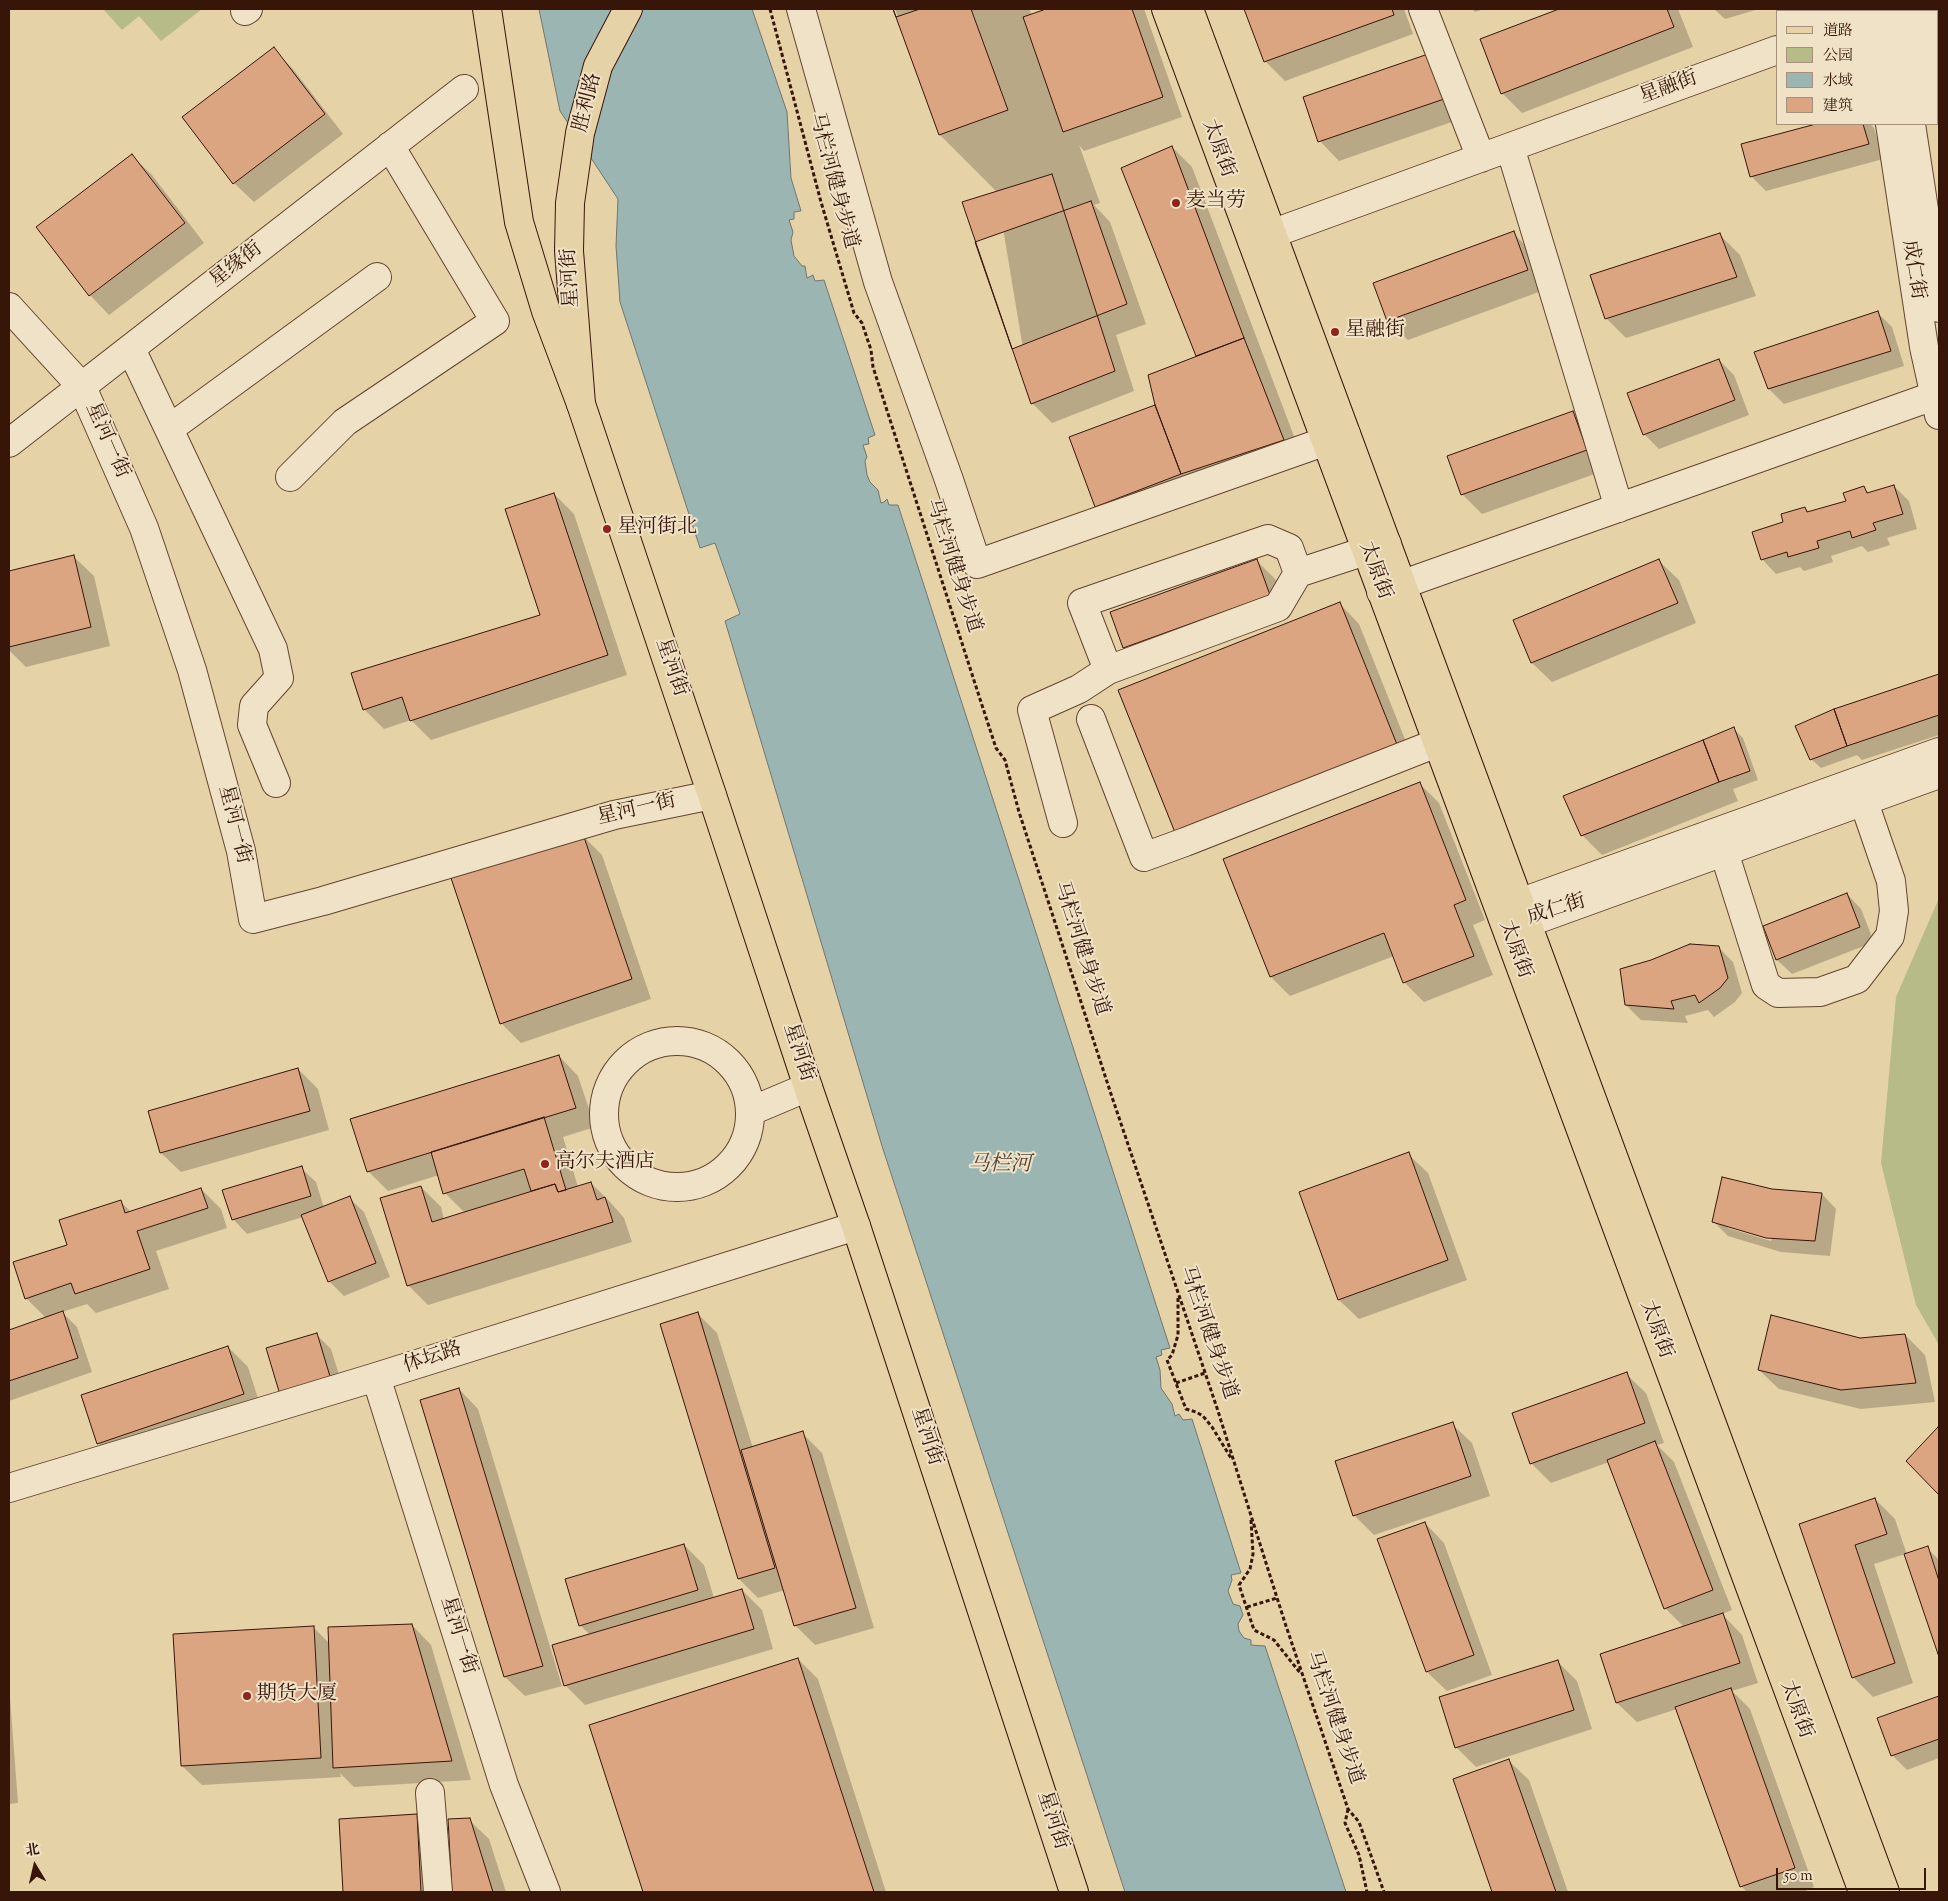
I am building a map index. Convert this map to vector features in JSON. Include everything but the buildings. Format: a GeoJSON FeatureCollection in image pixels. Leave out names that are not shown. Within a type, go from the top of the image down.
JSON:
{"type":"FeatureCollection","features":[{"type":"Feature","properties":{"kind":"main road"},"geometry":{"type":"LineString","coordinates":[[486,9],[519,222],[546,311],[581,404]]}},
{"type":"Feature","properties":{"kind":"main road","name":"胜利路"},"geometry":{"type":"LineString","coordinates":[[570,203],[580,133],[598,66],[628,9]]}},
{"type":"Feature","properties":{"kind":"main road","name":"太原街"},"geometry":{"type":"LineString","coordinates":[[1166,9],[1262,238],[1448,739],[1886,1892]]}},
{"type":"Feature","properties":{"kind":"main road","name":"太原街"},"geometry":{"type":"LineString","coordinates":[[1189,9],[1262,238]]}},
{"type":"Feature","properties":{"kind":"main road","name":"星河街"},"geometry":{"type":"LineString","coordinates":[[570,203],[569,251],[581,404],[856,1226],[1074,1892]]}},
{"type":"Feature","properties":{"kind":"main road","name":"太原街"},"geometry":{"type":"LineString","coordinates":[[1516,916],[1863,1892]]}},
{"type":"Feature","properties":{"kind":"street"},"geometry":{"type":"LineString","coordinates":[[800,9],[878,282],[949,480],[976,564],[1336,437]]}},
{"type":"Feature","properties":{"kind":"street"},"geometry":{"type":"LineString","coordinates":[[1423,9],[1481,158]]}},
{"type":"Feature","properties":{"kind":"street","name":"星融街"},"geometry":{"type":"LineString","coordinates":[[1262,238],[1776,50]]}},
{"type":"Feature","properties":{"kind":"street","name":"星缘街"},"geometry":{"type":"LineString","coordinates":[[9,443],[464,89]]}},
{"type":"Feature","properties":{"kind":"street","name":"成仁街"},"geometry":{"type":"LineString","coordinates":[[1890,125],[1924,347],[1938,401]]}},
{"type":"Feature","properties":{"kind":"street","name":"成仁街"},"geometry":{"type":"LineString","coordinates":[[1911,125],[1939,308]]}},
{"type":"Feature","properties":{"kind":"street"},"geometry":{"type":"LineString","coordinates":[[290,477],[345,422],[495,321],[390,146]]}},
{"type":"Feature","properties":{"kind":"street"},"geometry":{"type":"LineString","coordinates":[[1510,147],[1619,508]]}},
{"type":"Feature","properties":{"kind":"street"},"geometry":{"type":"LineString","coordinates":[[169,429],[377,277]]}},
{"type":"Feature","properties":{"kind":"street","name":"星河一街"},"geometry":{"type":"LineString","coordinates":[[9,307],[82,387],[144,528],[192,670],[241,851],[253,919],[323,901],[614,815],[712,795]]}},
{"type":"Feature","properties":{"kind":"street"},"geometry":{"type":"LineString","coordinates":[[131,349],[273,649],[279,678],[254,706],[252,726],[276,784]]}},
{"type":"Feature","properties":{"kind":"street"},"geometry":{"type":"LineString","coordinates":[[1392,588],[1619,508],[1938,401]]}},
{"type":"Feature","properties":{"kind":"street"},"geometry":{"type":"LineString","coordinates":[[1108,670],[1082,603],[1268,539],[1289,548],[1298,573]]}},
{"type":"Feature","properties":{"kind":"street"},"geometry":{"type":"LineString","coordinates":[[1063,823],[1032,710],[1079,689],[1108,670],[1278,606],[1298,573],[1376,547]]}},
{"type":"Feature","properties":{"kind":"street"},"geometry":{"type":"LineString","coordinates":[[1091,719],[1144,857],[1448,739]]}},
{"type":"Feature","properties":{"kind":"street","name":"成仁街"},"geometry":{"type":"LineString","coordinates":[[1516,916],[1724,852],[1860,791],[1939,752]]}},
{"type":"Feature","properties":{"kind":"street","name":"成仁街"},"geometry":{"type":"LineString","coordinates":[[1516,916],[1860,791],[1939,774]]}},
{"type":"Feature","properties":{"kind":"street"},"geometry":{"type":"LineString","coordinates":[[1724,852],[1766,985],[1778,993],[1820,992],[1857,979],[1890,936],[1894,911],[1892,880],[1860,791]]}},
{"type":"Feature","properties":{"kind":"street"},"geometry":{"type":"LineString","coordinates":[[668,1042],[692,1043],[714,1051],[733,1067],[745,1087],[750,1111],[748,1135],[737,1156],[720,1174],[698,1184],[674,1188],[651,1183],[630,1170],[614,1152],[605,1129],[604,1106],[611,1082],[625,1063],[645,1049],[668,1042]]}},
{"type":"Feature","properties":{"kind":"street"},"geometry":{"type":"LineString","coordinates":[[750,1111],[808,1087]]}},
{"type":"Feature","properties":{"kind":"street","name":"体坛路"},"geometry":{"type":"LineString","coordinates":[[9,1488],[376,1377],[856,1226]]}},
{"type":"Feature","properties":{"kind":"street","name":"星河一街"},"geometry":{"type":"LineString","coordinates":[[376,1377],[504,1785],[546,1892]]}},
{"type":"Feature","properties":{"kind":"street"},"geometry":{"type":"LineString","coordinates":[[430,1793],[438,1892]]}},
{"type":"Feature","properties":{"kind":"path","name":"马栏河健身步道"},"geometry":{"type":"LineString","coordinates":[[770,9],[821,202],[854,313],[862,323],[871,350],[873,367],[976,690],[996,748],[1005,760],[1028,840],[1348,1809],[1359,1822],[1384,1892]]}},
{"type":"Feature","properties":{"kind":"path"},"geometry":{"type":"LineString","coordinates":[[1178,1293],[1178,1335],[1172,1355],[1167,1360],[1186,1409],[1203,1416],[1212,1427],[1234,1464]]}},
{"type":"Feature","properties":{"kind":"path"},"geometry":{"type":"LineString","coordinates":[[1176,1383],[1205,1373]]}},
{"type":"Feature","properties":{"kind":"path"},"geometry":{"type":"LineString","coordinates":[[1250,1515],[1253,1554],[1250,1569],[1239,1585],[1254,1630],[1274,1640],[1303,1676]]}},
{"type":"Feature","properties":{"kind":"path"},"geometry":{"type":"LineString","coordinates":[[1247,1607],[1277,1598]]}},
{"type":"Feature","properties":{"kind":"path"},"geometry":{"type":"LineString","coordinates":[[1348,1809],[1345,1823],[1359,1855],[1367,1892]]}},
{"type":"Feature","properties":{"kind":"green space"},"geometry":{"type":"Polygon","coordinates":[[[103,9],[202,9],[161,41],[139,16],[122,30],[103,9]]]}},
{"type":"Feature","properties":{"kind":"green space"},"geometry":{"type":"Polygon","coordinates":[[[1939,898],[1939,1345],[1916,1305],[1881,1163],[1896,997],[1939,898]]]}},
{"type":"Feature","properties":{"kind":"water","name":"马栏河"},"geometry":{"type":"Polygon","coordinates":[[[539,9],[752,9],[787,112],[791,178],[801,211],[794,212],[794,219],[789,220],[793,232],[791,240],[794,256],[802,266],[805,266],[807,278],[813,275],[815,281],[824,280],[875,435],[868,438],[869,444],[863,445],[867,457],[865,461],[867,475],[870,482],[878,490],[881,503],[887,499],[889,505],[898,505],[1170,1348],[1161,1350],[1162,1355],[1156,1357],[1160,1370],[1161,1388],[1172,1404],[1175,1416],[1179,1414],[1183,1420],[1192,1419],[1241,1573],[1231,1575],[1232,1580],[1228,1591],[1233,1604],[1240,1606],[1243,1615],[1238,1624],[1239,1631],[1244,1638],[1251,1640],[1251,1645],[1265,1646],[1346,1892],[1125,1892],[882,1146],[725,621],[740,614],[715,543],[700,548],[620,302],[616,246],[618,199],[560,111],[539,9]]]}},
{"type":"Feature","properties":{"kind":"place","name":"麦当劳"},"geometry":{"type":"Point","coordinates":[1176,203]}},
{"type":"Feature","properties":{"kind":"place","name":"星融街"},"geometry":{"type":"Point","coordinates":[1335,332]}},
{"type":"Feature","properties":{"kind":"place","name":"星河街北"},"geometry":{"type":"Point","coordinates":[607,529]}},
{"type":"Feature","properties":{"kind":"place","name":"高尔夫酒店"},"geometry":{"type":"Point","coordinates":[545,1164]}},
{"type":"Feature","properties":{"kind":"place","name":"期货大厦"},"geometry":{"type":"Point","coordinates":[247,1696]}}]}
